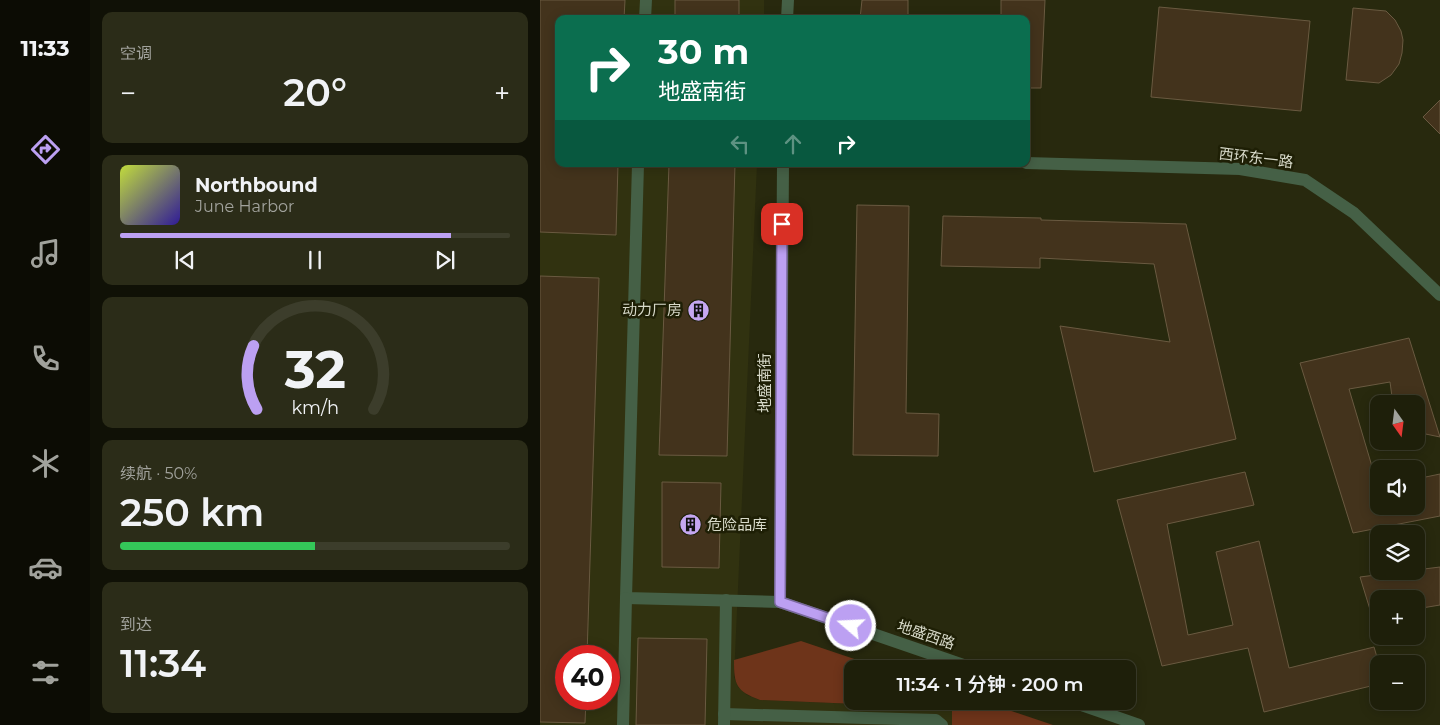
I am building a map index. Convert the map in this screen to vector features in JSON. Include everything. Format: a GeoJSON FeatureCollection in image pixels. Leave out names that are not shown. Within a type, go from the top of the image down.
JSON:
{"type":"FeatureCollection","features":[{"type":"Feature","properties":{"kind":"street"},"geometry":{"type":"LineString","coordinates":[[645,15],[646,0]]}},
{"type":"Feature","properties":{"kind":"street"},"geometry":{"type":"LineString","coordinates":[[787,15],[788,0]]}},
{"type":"Feature","properties":{"kind":"street","name":"西环东一路"},"geometry":{"type":"LineString","coordinates":[[1030,164],[1240,169],[1305,180],[1354,212],[1440,295]]}},
{"type":"Feature","properties":{"kind":"street"},"geometry":{"type":"LineString","coordinates":[[622,725],[638,167]]}},
{"type":"Feature","properties":{"kind":"street","name":"地盛南街"},"geometry":{"type":"LineString","coordinates":[[780,602],[783,167]]}},
{"type":"Feature","properties":{"kind":"street","name":"地盛西路"},"geometry":{"type":"LineString","coordinates":[[626,598],[780,602],[949,660]]}},
{"type":"Feature","properties":{"kind":"street"},"geometry":{"type":"LineString","coordinates":[[726,600],[724,719],[936,720],[942,725]]}},
{"type":"Feature","properties":{"kind":"street"},"geometry":{"type":"LineString","coordinates":[[1096,710],[1139,725]]}},
{"type":"Feature","properties":{"kind":"shaded area"},"geometry":{"type":"Polygon","coordinates":[[[540,0],[764,0],[764,15],[555,15],[555,167],[757,167],[734,677],[738,687],[747,695],[760,700],[844,704],[844,710],[952,710],[952,725],[540,725],[540,0]]]}},
{"type":"Feature","properties":{"kind":"shaded area"},"geometry":{"type":"Polygon","coordinates":[[[801,641],[857,660],[844,660],[844,704],[760,700],[741,690],[738,686],[734,660],[801,641]]]}},
{"type":"Feature","properties":{"kind":"shaded area"},"geometry":{"type":"Polygon","coordinates":[[[952,710],[1009,710],[1053,725],[952,725],[952,710]]]}},
{"type":"Feature","properties":{"kind":"building"},"geometry":{"type":"Polygon","coordinates":[[[540,0],[625,0],[624,15],[555,15],[555,167],[618,167],[616,235],[540,232],[540,0]]]}},
{"type":"Feature","properties":{"kind":"building"},"geometry":{"type":"Polygon","coordinates":[[[675,0],[739,0],[739,15],[675,15],[675,0]]]}},
{"type":"Feature","properties":{"kind":"building"},"geometry":{"type":"Polygon","coordinates":[[[862,0],[908,0],[908,15],[860,15],[862,0]]]}},
{"type":"Feature","properties":{"kind":"building"},"geometry":{"type":"Polygon","coordinates":[[[1001,0],[1045,0],[1041,88],[1030,88],[1030,15],[1001,15],[1001,0]]]}},
{"type":"Feature","properties":{"kind":"building"},"geometry":{"type":"Polygon","coordinates":[[[1159,7],[1310,21],[1301,111],[1151,97],[1159,7]]]}},
{"type":"Feature","properties":{"kind":"building"},"geometry":{"type":"Polygon","coordinates":[[[1353,8],[1386,11],[1395,20],[1401,31],[1403,40],[1399,64],[1391,75],[1379,83],[1346,80],[1353,8]]]}},
{"type":"Feature","properties":{"kind":"building"},"geometry":{"type":"Polygon","coordinates":[[[1440,100],[1440,134],[1423,117],[1440,100]]]}},
{"type":"Feature","properties":{"kind":"building","name":"动力厂房"},"geometry":{"type":"Polygon","coordinates":[[[669,167],[735,167],[727,456],[659,455],[669,167]]]}},
{"type":"Feature","properties":{"kind":"building"},"geometry":{"type":"Polygon","coordinates":[[[857,205],[909,206],[906,413],[939,414],[938,456],[853,455],[857,205]]]}},
{"type":"Feature","properties":{"kind":"building"},"geometry":{"type":"Polygon","coordinates":[[[943,216],[1186,224],[1236,439],[1094,472],[1060,326],[1170,342],[1154,264],[1040,258],[1040,268],[941,266],[943,216]]]}},
{"type":"Feature","properties":{"kind":"building"},"geometry":{"type":"Polygon","coordinates":[[[540,276],[599,278],[587,645],[555,645],[555,710],[586,710],[585,723],[540,722],[540,276]]]}},
{"type":"Feature","properties":{"kind":"building"},"geometry":{"type":"Polygon","coordinates":[[[1409,338],[1440,437],[1425,434],[1425,395],[1392,395],[1390,382],[1349,389],[1370,460],[1370,515],[1425,515],[1425,477],[1440,474],[1440,516],[1394,525],[1370,525],[1370,530],[1353,533],[1300,363],[1409,338]]]}},
{"type":"Feature","properties":{"kind":"building"},"geometry":{"type":"Polygon","coordinates":[[[1245,472],[1254,505],[1167,524],[1188,635],[1233,625],[1216,552],[1259,541],[1289,668],[1374,647],[1376,655],[1370,655],[1370,686],[1264,712],[1248,648],[1162,666],[1117,500],[1245,472]]]}},
{"type":"Feature","properties":{"kind":"building","name":"危险品库"},"geometry":{"type":"Polygon","coordinates":[[[662,482],[721,483],[719,568],[662,567],[662,482]]]}},
{"type":"Feature","properties":{"kind":"building"},"geometry":{"type":"Polygon","coordinates":[[[1440,567],[1440,605],[1425,608],[1425,590],[1370,590],[1370,610],[1360,577],[1370,576],[1370,580],[1425,580],[1425,569],[1440,567]]]}},
{"type":"Feature","properties":{"kind":"building"},"geometry":{"type":"Polygon","coordinates":[[[638,638],[707,639],[705,725],[636,725],[638,638]]]}},
{"type":"Feature","properties":{"kind":"place","name":"动力厂房"},"geometry":{"type":"Point","coordinates":[698,310]}},
{"type":"Feature","properties":{"kind":"place","name":"危险品库"},"geometry":{"type":"Point","coordinates":[691,525]}},
{"type":"Feature","properties":{"kind":"route"},"geometry":{"type":"LineString","coordinates":[[782,224],[780,602],[851,626]]}}]}
